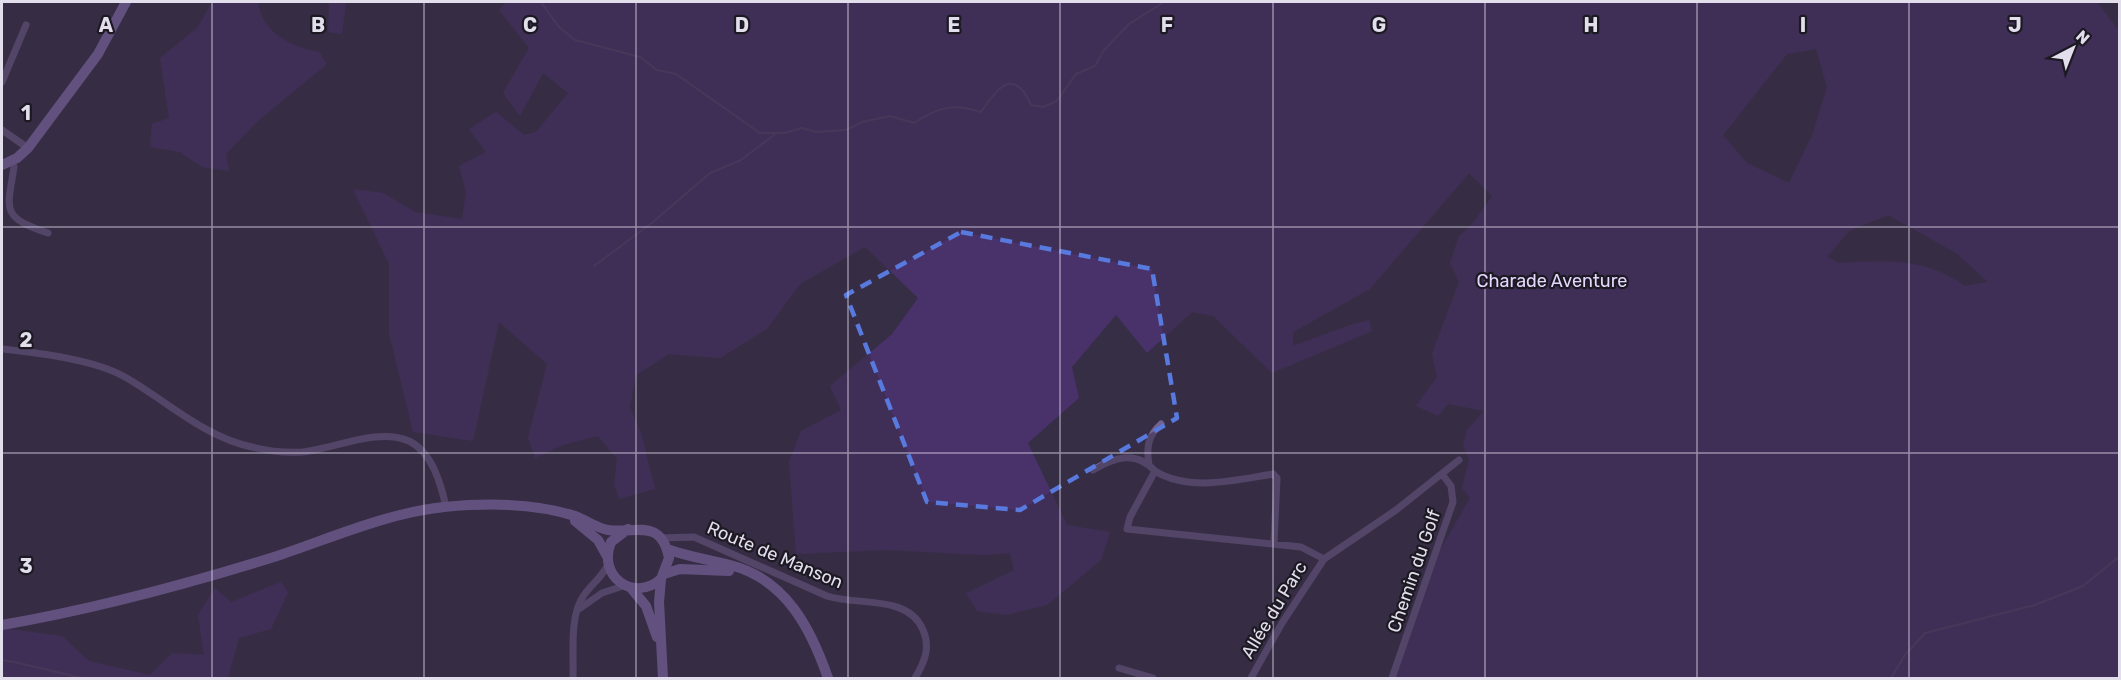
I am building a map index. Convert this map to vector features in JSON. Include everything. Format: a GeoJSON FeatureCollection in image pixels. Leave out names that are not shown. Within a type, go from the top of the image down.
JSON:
{"type":"FeatureCollection","features":[{"type":"Feature","properties":{"kind":"street"},"geometry":{"type":"LineString","coordinates":[[48,233],[12,216],[8,207],[14,167],[7,163],[28,148],[98,54],[126,2]]}},
{"type":"Feature","properties":{"kind":"street"},"geometry":{"type":"LineString","coordinates":[[2,82],[26,25]]}},
{"type":"Feature","properties":{"kind":"street"},"geometry":{"type":"LineString","coordinates":[[2,130],[28,148]]}},
{"type":"Feature","properties":{"kind":"street"},"geometry":{"type":"LineString","coordinates":[[2,349],[85,362],[112,371],[204,429],[225,440],[251,447],[291,453],[383,438],[405,440],[421,449],[430,462],[446,507]]}},
{"type":"Feature","properties":{"kind":"street"},"geometry":{"type":"LineString","coordinates":[[1149,465],[1147,450],[1151,433],[1161,424]]}},
{"type":"Feature","properties":{"kind":"street"},"geometry":{"type":"LineString","coordinates":[[1093,470],[1122,457],[1134,458],[1149,465],[1163,476],[1202,482],[1227,482],[1273,474],[1277,478],[1274,543]]}},
{"type":"Feature","properties":{"kind":"street"},"geometry":{"type":"LineString","coordinates":[[1155,471],[1130,517],[1127,529],[1301,547],[1324,559],[1396,510],[1459,460]]}},
{"type":"Feature","properties":{"kind":"street","name":"Chemin du Golf"},"geometry":{"type":"LineString","coordinates":[[1392,678],[1454,502],[1450,486],[1442,474]]}},
{"type":"Feature","properties":{"kind":"street"},"geometry":{"type":"LineString","coordinates":[[2,625],[142,597],[388,520],[446,507],[521,507],[559,513],[609,530],[646,529],[661,538],[667,549],[668,566],[663,577],[659,602],[663,678]]}},
{"type":"Feature","properties":{"kind":"street"},"geometry":{"type":"LineString","coordinates":[[559,513],[584,527],[598,540],[613,576],[646,606],[652,619],[662,663]]}},
{"type":"Feature","properties":{"kind":"street"},"geometry":{"type":"LineString","coordinates":[[573,678],[577,610],[585,594],[602,577],[611,542],[628,529]]}},
{"type":"Feature","properties":{"kind":"street","name":"Route de Manson"},"geometry":{"type":"LineString","coordinates":[[661,538],[691,536],[773,570],[827,596],[842,601],[892,605],[912,614],[924,631],[927,647],[926,656],[915,678]]}},
{"type":"Feature","properties":{"kind":"street"},"geometry":{"type":"LineString","coordinates":[[667,549],[688,557],[730,565],[750,573],[773,587],[792,604],[816,644],[828,678]]}},
{"type":"Feature","properties":{"kind":"street","name":"Allée du Parc"},"geometry":{"type":"LineString","coordinates":[[1251,678],[1300,593],[1324,559]]}},
{"type":"Feature","properties":{"kind":"street"},"geometry":{"type":"LineString","coordinates":[[577,610],[602,593],[627,587],[642,589],[680,569],[750,573]]}},
{"type":"Feature","properties":{"kind":"street"},"geometry":{"type":"LineString","coordinates":[[1119,668],[1153,678]]}},
{"type":"Feature","properties":{"kind":"highlighted area"},"geometry":{"type":"Polygon","coordinates":[[[961,232],[1152,269],[1177,418],[1020,510],[927,502],[846,295],[961,232]]]}},
{"type":"Feature","properties":{"kind":"green space"},"geometry":{"type":"Polygon","coordinates":[[[212,2],[258,2],[261,13],[272,30],[288,42],[319,52],[327,64],[259,120],[226,154],[229,171],[202,167],[180,152],[150,147],[152,124],[169,118],[160,58],[198,27],[212,2]]]}},
{"type":"Feature","properties":{"kind":"green space"},"geometry":{"type":"Polygon","coordinates":[[[329,2],[346,2],[342,34],[328,32],[329,2]]]}},
{"type":"Feature","properties":{"kind":"green space","name":"Charade Aventure"},"geometry":{"type":"Polygon","coordinates":[[[506,2],[2097,2],[2120,32],[2119,678],[1392,678],[1423,580],[1470,498],[1462,488],[1469,459],[1463,446],[1467,430],[1484,411],[1448,404],[1438,416],[1416,406],[1437,377],[1432,354],[1459,282],[1450,263],[1459,236],[1474,222],[1492,196],[1469,173],[1370,289],[1293,332],[1293,346],[1369,320],[1372,331],[1272,373],[1213,316],[1192,312],[1147,353],[1116,315],[1072,367],[1079,398],[1028,443],[1067,525],[1110,532],[1101,560],[1047,605],[1006,615],[977,611],[966,593],[1014,570],[1010,553],[985,555],[886,550],[796,554],[789,461],[801,431],[841,410],[830,386],[892,334],[918,298],[865,247],[800,284],[767,329],[720,358],[669,354],[636,375],[630,407],[642,436],[655,489],[619,499],[614,484],[617,459],[598,436],[563,445],[535,458],[528,438],[547,364],[499,322],[473,441],[413,432],[389,333],[389,264],[353,189],[383,193],[415,212],[462,219],[466,192],[459,166],[486,152],[469,129],[496,112],[524,135],[536,132],[568,93],[543,73],[520,116],[503,93],[529,48],[499,10],[506,2]],[[1816,49],[1787,54],[1723,135],[1747,163],[1789,183],[1813,133],[1827,87],[1816,49]],[[1888,215],[1849,231],[1827,257],[1839,263],[1889,262],[1920,265],[1950,277],[1965,286],[1988,282],[1956,253],[1888,215]]]}},
{"type":"Feature","properties":{"kind":"green space"},"geometry":{"type":"Polygon","coordinates":[[[281,582],[288,592],[271,629],[239,638],[228,678],[2,678],[2,628],[62,636],[89,661],[150,675],[172,653],[204,655],[198,615],[215,588],[231,602],[281,582]]]}},
{"type":"Feature","properties":{"kind":"waterway"},"geometry":{"type":"LineString","coordinates":[[541,2],[559,27],[575,40],[640,57],[657,70],[676,74],[760,133],[785,133],[802,128],[816,132],[846,130],[862,122],[890,116],[914,123],[931,113],[954,107],[981,112],[999,89],[1012,84],[1025,93],[1031,105],[1043,107],[1057,101],[1076,74],[1095,66],[1104,50],[1129,24],[1164,2]]}},
{"type":"Feature","properties":{"kind":"waterway"},"geometry":{"type":"LineString","coordinates":[[594,266],[653,222],[710,173],[741,160],[775,134]]}},
{"type":"Feature","properties":{"kind":"waterway"},"geometry":{"type":"LineString","coordinates":[[1891,678],[1905,655],[1925,633],[2035,605],[2083,586],[2120,556]]}},
{"type":"Feature","properties":{"kind":"waterway"},"geometry":{"type":"LineString","coordinates":[[2,660],[83,678]]}}]}
